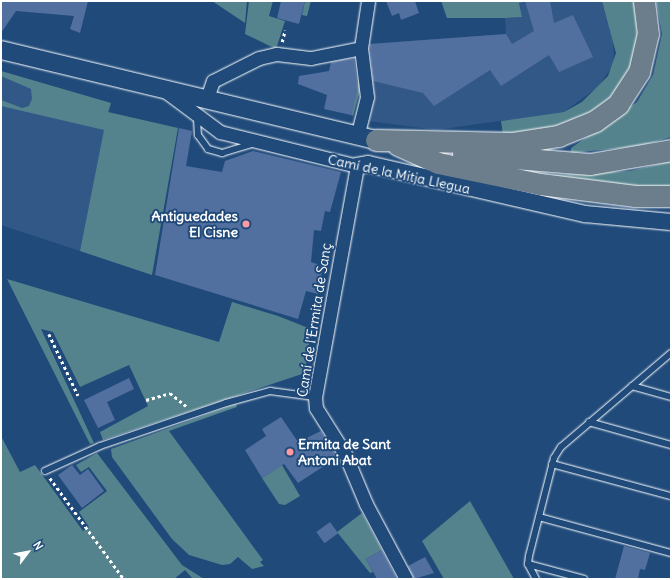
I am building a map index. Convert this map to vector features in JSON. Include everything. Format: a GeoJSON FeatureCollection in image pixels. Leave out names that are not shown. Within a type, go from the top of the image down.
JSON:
{"type":"FeatureCollection","features":[{"type":"Feature","properties":{"kind":"highway"},"geometry":{"type":"LineString","coordinates":[[366,139],[513,142],[558,136],[595,121],[618,104],[639,72],[648,34],[644,1]]}},
{"type":"Feature","properties":{"kind":"highway"},"geometry":{"type":"LineString","coordinates":[[366,139],[398,145],[566,164],[615,161],[671,150]]}},
{"type":"Feature","properties":{"kind":"highway"},"geometry":{"type":"LineString","coordinates":[[398,145],[438,163],[540,184],[635,196],[671,196]]}},
{"type":"Feature","properties":{"kind":"main road"},"geometry":{"type":"LineString","coordinates":[[1,50],[206,102],[366,139]]}},
{"type":"Feature","properties":{"kind":"street"},"geometry":{"type":"LineString","coordinates":[[366,139],[367,97],[361,48],[368,1]]}},
{"type":"Feature","properties":{"kind":"street"},"geometry":{"type":"LineString","coordinates":[[206,102],[213,81],[259,58],[277,54],[311,58],[361,48]]}},
{"type":"Feature","properties":{"kind":"street","name":"Camí de la Mitja Llegua"},"geometry":{"type":"LineString","coordinates":[[165,91],[197,118],[220,132],[255,142],[357,166],[368,164],[585,214],[671,222]]}},
{"type":"Feature","properties":{"kind":"street","name":"Camí de l'Ermita de Sanç"},"geometry":{"type":"LineString","coordinates":[[357,166],[315,397],[316,408],[345,454],[349,467],[406,579]]}},
{"type":"Feature","properties":{"kind":"lane"},"geometry":{"type":"LineString","coordinates":[[197,118],[198,135],[208,149],[222,153],[255,142]]}},
{"type":"Feature","properties":{"kind":"lane"},"geometry":{"type":"LineString","coordinates":[[536,579],[528,564],[552,464],[561,447],[671,353]]}},
{"type":"Feature","properties":{"kind":"lane"},"geometry":{"type":"LineString","coordinates":[[632,386],[671,397]]}},
{"type":"Feature","properties":{"kind":"lane"},"geometry":{"type":"LineString","coordinates":[[45,471],[100,446],[270,391],[315,397]]}},
{"type":"Feature","properties":{"kind":"lane"},"geometry":{"type":"LineString","coordinates":[[589,422],[671,444]]}},
{"type":"Feature","properties":{"kind":"lane"},"geometry":{"type":"LineString","coordinates":[[552,464],[671,496]]}},
{"type":"Feature","properties":{"kind":"lane"},"geometry":{"type":"LineString","coordinates":[[539,517],[671,553]]}},
{"type":"Feature","properties":{"kind":"lane"},"geometry":{"type":"LineString","coordinates":[[528,564],[584,579]]}},
{"type":"Feature","properties":{"kind":"path"},"geometry":{"type":"LineString","coordinates":[[49,334],[78,395]]}},
{"type":"Feature","properties":{"kind":"path"},"geometry":{"type":"LineString","coordinates":[[146,400],[170,393],[192,415]]}},
{"type":"Feature","properties":{"kind":"path"},"geometry":{"type":"LineString","coordinates":[[45,471],[124,579]]}},
{"type":"Feature","properties":{"kind":"shaded area"},"geometry":{"type":"Polygon","coordinates":[[[602,1],[613,36],[614,64],[598,87],[564,112],[436,130],[369,121],[372,81],[368,44],[506,34],[505,18],[522,17],[519,2],[602,1]]]}},
{"type":"Feature","properties":{"kind":"shaded area"},"geometry":{"type":"Polygon","coordinates":[[[1,71],[111,103],[80,251],[1,225],[1,71]]]}},
{"type":"Feature","properties":{"kind":"green space"},"geometry":{"type":"Polygon","coordinates":[[[212,1],[247,1],[245,23],[212,1]]]}},
{"type":"Feature","properties":{"kind":"green space"},"geometry":{"type":"Polygon","coordinates":[[[249,1],[273,1],[269,16],[285,21],[276,49],[245,34],[249,1]]]}},
{"type":"Feature","properties":{"kind":"green space"},"geometry":{"type":"Polygon","coordinates":[[[305,1],[311,1],[307,16],[302,15],[305,1]]]}},
{"type":"Feature","properties":{"kind":"green space"},"geometry":{"type":"Polygon","coordinates":[[[441,1],[527,1],[519,3],[522,17],[447,18],[441,1]]]}},
{"type":"Feature","properties":{"kind":"green space"},"geometry":{"type":"Polygon","coordinates":[[[602,1],[634,1],[641,27],[636,60],[610,100],[565,127],[503,135],[501,121],[564,112],[582,102],[608,76],[616,53],[602,1]]]}},
{"type":"Feature","properties":{"kind":"green space"},"geometry":{"type":"Polygon","coordinates":[[[656,1],[671,1],[671,137],[640,146],[571,153],[571,148],[637,102],[653,75],[662,34],[656,1]]]}},
{"type":"Feature","properties":{"kind":"green space"},"geometry":{"type":"Polygon","coordinates":[[[1,71],[111,103],[108,112],[178,128],[152,275],[80,251],[104,130],[1,106],[1,100],[22,108],[29,106],[32,99],[31,89],[1,76],[1,71]]]}},
{"type":"Feature","properties":{"kind":"green space"},"geometry":{"type":"Polygon","coordinates":[[[359,78],[360,90],[353,116],[351,115],[359,78]]]}},
{"type":"Feature","properties":{"kind":"green space"},"geometry":{"type":"Polygon","coordinates":[[[671,161],[671,186],[613,186],[552,179],[552,175],[630,171],[671,161]]]}},
{"type":"Feature","properties":{"kind":"green space"},"geometry":{"type":"Polygon","coordinates":[[[7,279],[219,342],[232,302],[278,316],[311,329],[305,373],[103,440],[100,432],[148,406],[129,365],[80,387],[53,332],[41,329],[94,443],[90,444],[7,279]]]}},
{"type":"Feature","properties":{"kind":"green space"},"geometry":{"type":"Polygon","coordinates":[[[236,404],[237,407],[169,431],[263,560],[260,562],[264,566],[252,569],[238,557],[230,564],[222,565],[189,555],[172,539],[112,457],[111,449],[236,404]]]}},
{"type":"Feature","properties":{"kind":"green space"},"geometry":{"type":"Polygon","coordinates":[[[1,436],[20,472],[35,465],[83,531],[89,527],[79,512],[107,491],[89,467],[81,472],[76,465],[97,453],[182,565],[204,579],[193,579],[185,570],[174,579],[1,579],[1,436]]]}},
{"type":"Feature","properties":{"kind":"green space"},"geometry":{"type":"Polygon","coordinates":[[[282,465],[300,496],[285,505],[279,504],[262,478],[282,465]]]}},
{"type":"Feature","properties":{"kind":"green space"},"geometry":{"type":"Polygon","coordinates":[[[470,501],[514,579],[444,579],[422,541],[470,501]]]}},
{"type":"Feature","properties":{"kind":"green space"},"geometry":{"type":"Polygon","coordinates":[[[362,513],[382,550],[366,559],[373,572],[370,573],[337,532],[362,513]]]}},
{"type":"Feature","properties":{"kind":"building"},"geometry":{"type":"Polygon","coordinates":[[[1,1],[88,1],[80,33],[70,29],[74,16],[16,11],[1,33],[1,1]]]}},
{"type":"Feature","properties":{"kind":"building"},"geometry":{"type":"Polygon","coordinates":[[[281,1],[305,1],[299,24],[277,18],[281,1]]]}},
{"type":"Feature","properties":{"kind":"building"},"geometry":{"type":"Polygon","coordinates":[[[386,1],[415,1],[419,13],[401,20],[399,13],[392,16],[386,1]]]}},
{"type":"Feature","properties":{"kind":"building"},"geometry":{"type":"Polygon","coordinates":[[[525,1],[550,1],[554,23],[573,15],[593,57],[559,72],[549,55],[501,86],[490,70],[434,106],[423,93],[373,81],[370,44],[506,34],[512,44],[534,31],[525,1]]]}},
{"type":"Feature","properties":{"kind":"building"},"geometry":{"type":"Polygon","coordinates":[[[354,58],[358,88],[351,115],[324,109],[327,95],[298,84],[299,76],[329,71],[331,62],[354,58]]]}},
{"type":"Feature","properties":{"kind":"building","name":"Antiguedades El Cisne"},"geometry":{"type":"Polygon","coordinates":[[[179,128],[192,131],[186,166],[222,172],[225,161],[253,151],[341,172],[330,212],[325,211],[321,231],[314,230],[311,262],[323,266],[318,294],[306,291],[298,319],[155,275],[179,128]]]}},
{"type":"Feature","properties":{"kind":"building"},"geometry":{"type":"Polygon","coordinates":[[[129,378],[134,389],[107,402],[115,420],[98,428],[84,400],[129,378]]]}},
{"type":"Feature","properties":{"kind":"building"},"geometry":{"type":"Polygon","coordinates":[[[281,417],[298,442],[321,431],[338,457],[298,483],[284,464],[262,478],[245,450],[266,436],[262,429],[281,417]]]}},
{"type":"Feature","properties":{"kind":"building"},"geometry":{"type":"Polygon","coordinates":[[[72,465],[80,475],[88,469],[104,491],[82,508],[58,475],[72,465]]]}},
{"type":"Feature","properties":{"kind":"building"},"geometry":{"type":"Polygon","coordinates":[[[330,522],[338,533],[324,543],[316,532],[330,522]]]}},
{"type":"Feature","properties":{"kind":"building"},"geometry":{"type":"Polygon","coordinates":[[[624,546],[650,553],[645,570],[640,569],[638,579],[615,579],[624,546]]]}},
{"type":"Feature","properties":{"kind":"building"},"geometry":{"type":"Polygon","coordinates":[[[382,550],[397,579],[377,579],[366,559],[382,550]]]}},
{"type":"Feature","properties":{"kind":"building"},"geometry":{"type":"Polygon","coordinates":[[[425,557],[434,573],[414,579],[408,566],[425,557]]]}},
{"type":"Feature","properties":{"kind":"place","name":"Antiguedades El Cisne"},"geometry":{"type":"Point","coordinates":[246,224]}},
{"type":"Feature","properties":{"kind":"place","name":"Ermita de Sant Antoni Abat"},"geometry":{"type":"Point","coordinates":[290,452]}}]}
